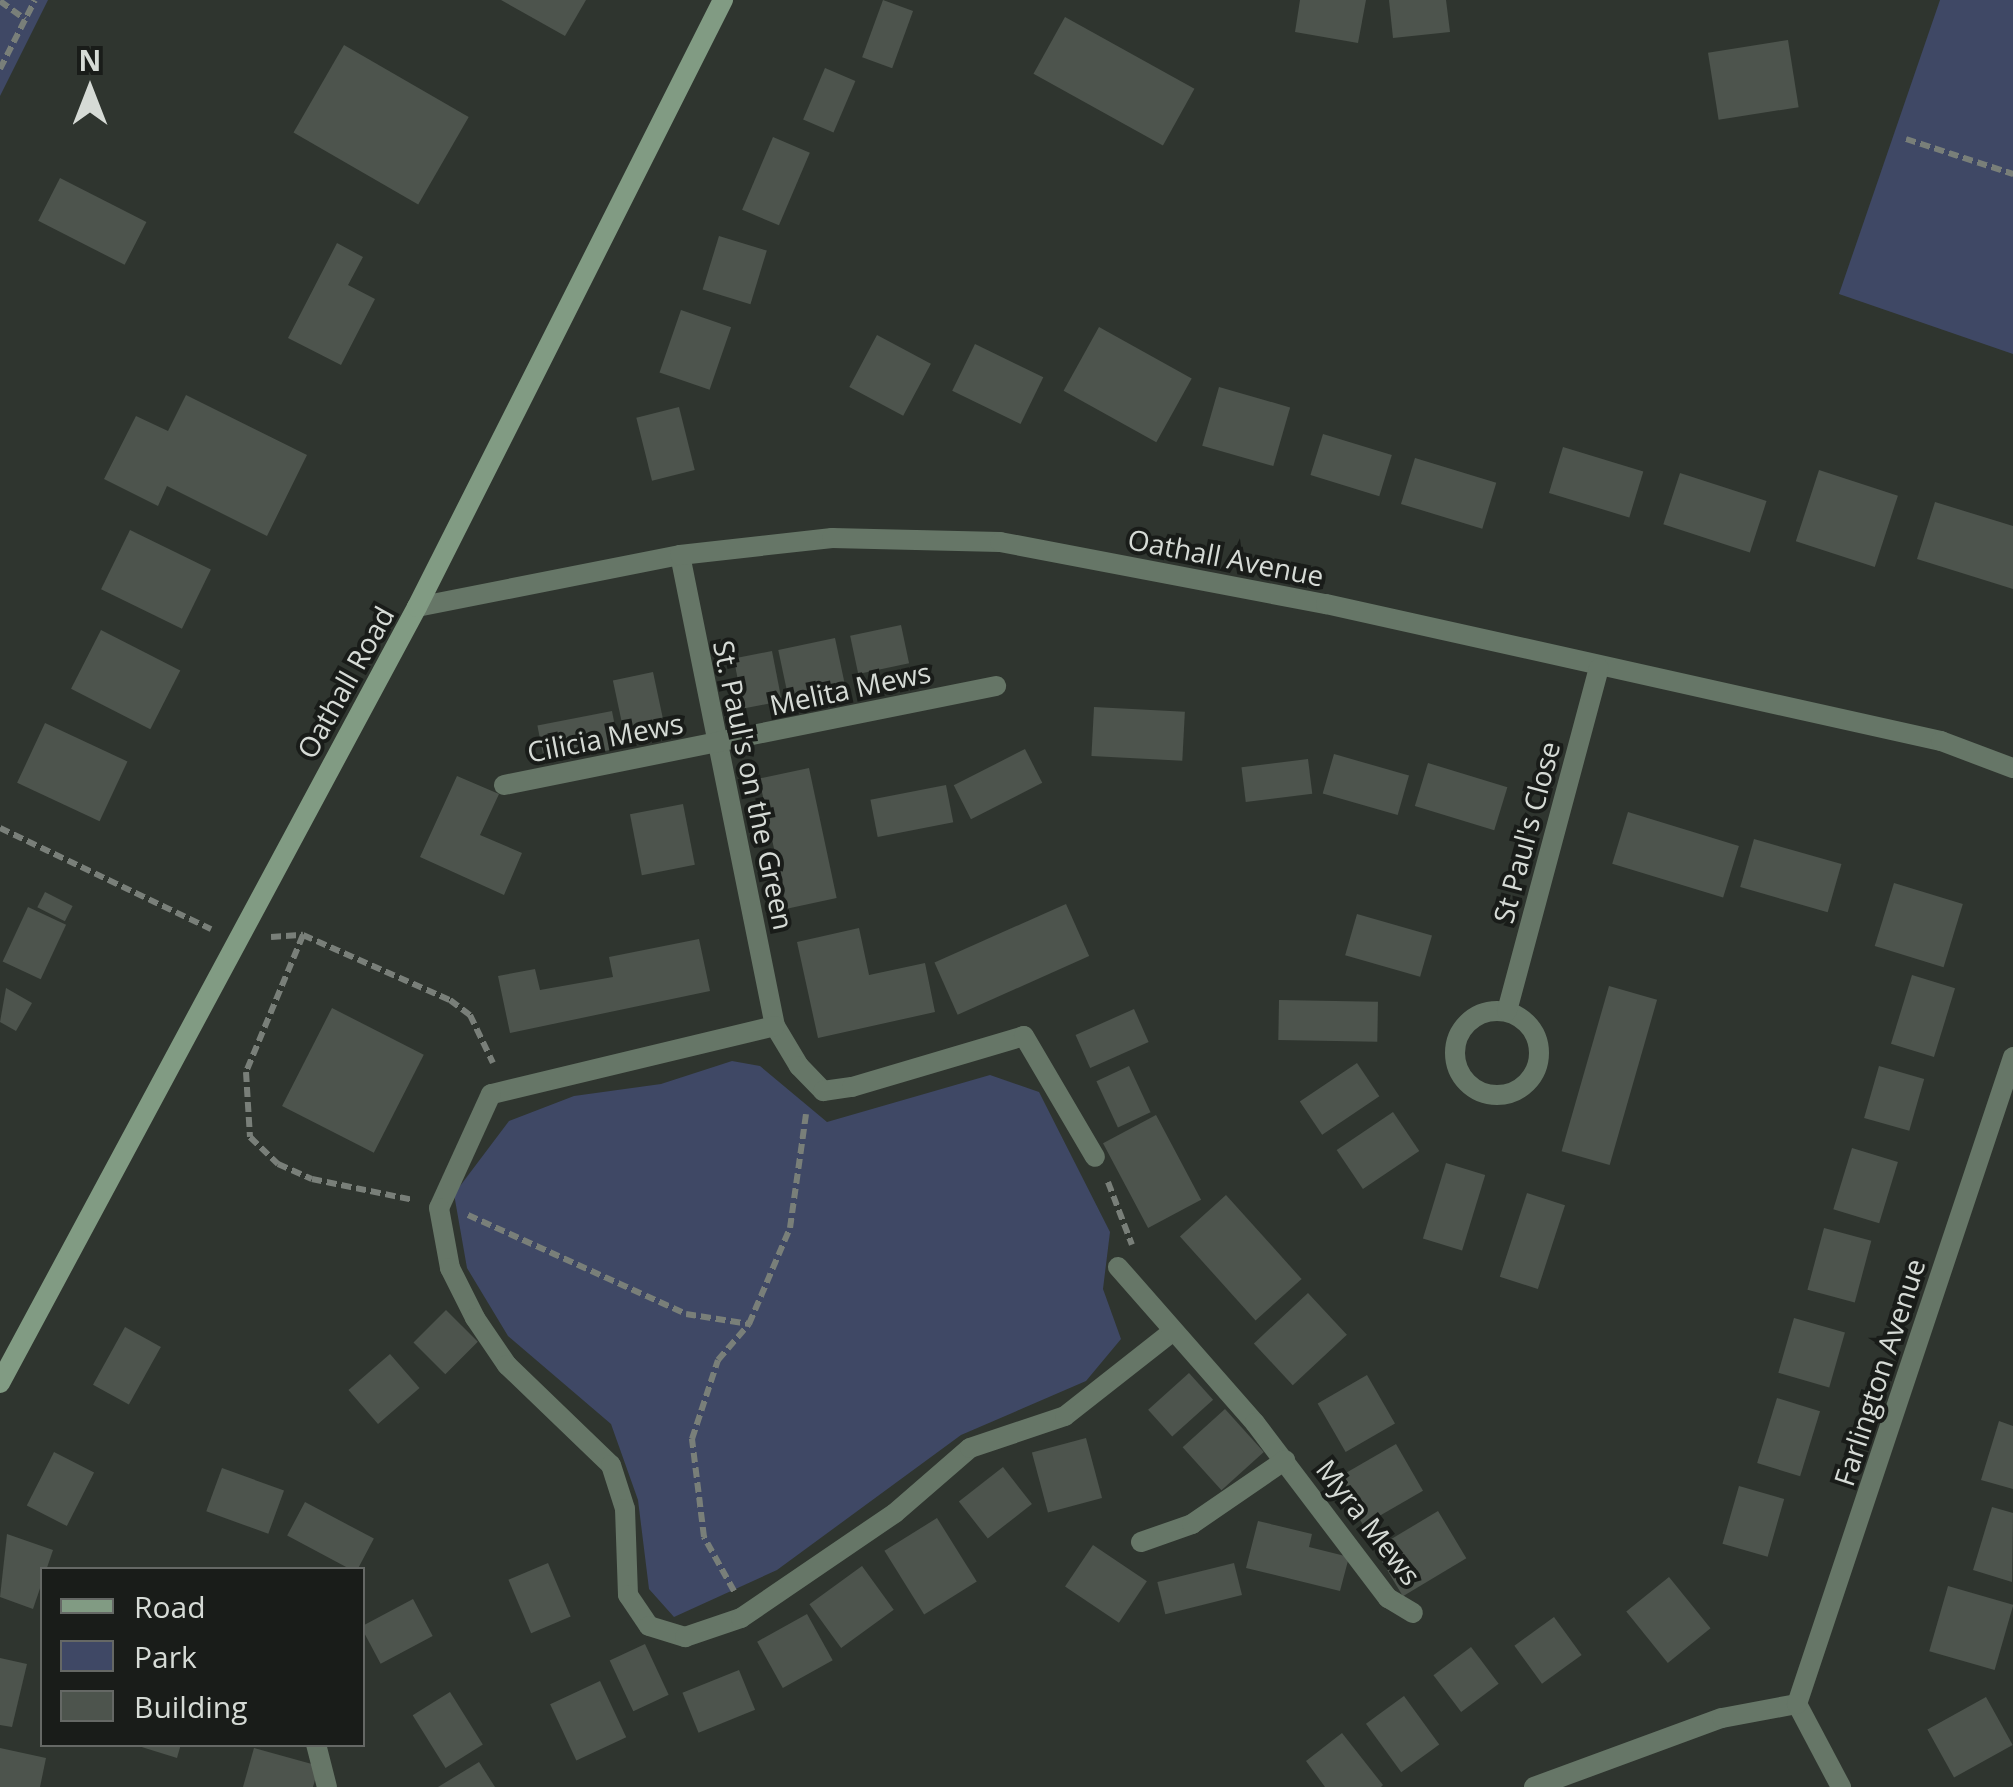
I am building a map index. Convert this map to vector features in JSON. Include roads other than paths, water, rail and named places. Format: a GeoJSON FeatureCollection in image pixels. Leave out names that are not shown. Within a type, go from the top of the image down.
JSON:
{"type":"FeatureCollection","features":[{"type":"Feature","properties":{"kind":"main road","name":"Oathall Road"},"geometry":{"type":"LineString","coordinates":[[0,1383],[417,607],[723,0]]}},
{"type":"Feature","properties":{"kind":"street","name":"Oathall Avenue"},"geometry":{"type":"LineString","coordinates":[[417,607],[680,555],[832,538],[1000,542],[1941,741],[2013,768]]}},
{"type":"Feature","properties":{"kind":"street","name":"St. Paul's on the Green"},"geometry":{"type":"LineString","coordinates":[[680,555],[776,1026],[806,1074],[823,1091],[852,1087],[1024,1036],[1095,1156]]}},
{"type":"Feature","properties":{"kind":"street","name":"St Paul's Close"},"geometry":{"type":"LineString","coordinates":[[1507,1011],[1598,668]]}},
{"type":"Feature","properties":{"kind":"street","name":"Melita Mews"},"geometry":{"type":"LineString","coordinates":[[716,744],[996,686]]}},
{"type":"Feature","properties":{"kind":"street","name":"Cilicia Mews"},"geometry":{"type":"LineString","coordinates":[[504,785],[716,744]]}},
{"type":"Feature","properties":{"kind":"street"},"geometry":{"type":"LineString","coordinates":[[1507,1011],[1532,1027],[1540,1056],[1528,1082],[1488,1095],[1457,1067],[1457,1038],[1477,1015],[1507,1011]]}},
{"type":"Feature","properties":{"kind":"street"},"geometry":{"type":"LineString","coordinates":[[776,1026],[491,1094],[468,1135],[439,1208],[450,1268],[507,1365],[611,1465],[624,1509],[628,1596],[650,1626],[685,1638],[748,1613],[895,1513],[970,1448],[1065,1416],[1172,1331],[1118,1267]]}},
{"type":"Feature","properties":{"kind":"street","name":"Farlington Avenue"},"geometry":{"type":"LineString","coordinates":[[1797,1704],[2013,1057]]}},
{"type":"Feature","properties":{"kind":"street","name":"Myra Mews"},"geometry":{"type":"LineString","coordinates":[[1172,1331],[1285,1460],[1388,1598],[1413,1613]]}},
{"type":"Feature","properties":{"kind":"street","name":"Myra Mews"},"geometry":{"type":"LineString","coordinates":[[1141,1542],[1192,1524],[1285,1460]]}},
{"type":"Feature","properties":{"kind":"street"},"geometry":{"type":"LineString","coordinates":[[1534,1787],[1722,1718],[1797,1704],[1841,1787]]}},
{"type":"Feature","properties":{"kind":"street"},"geometry":{"type":"LineString","coordinates":[[317,1747],[327,1787]]}}]}
